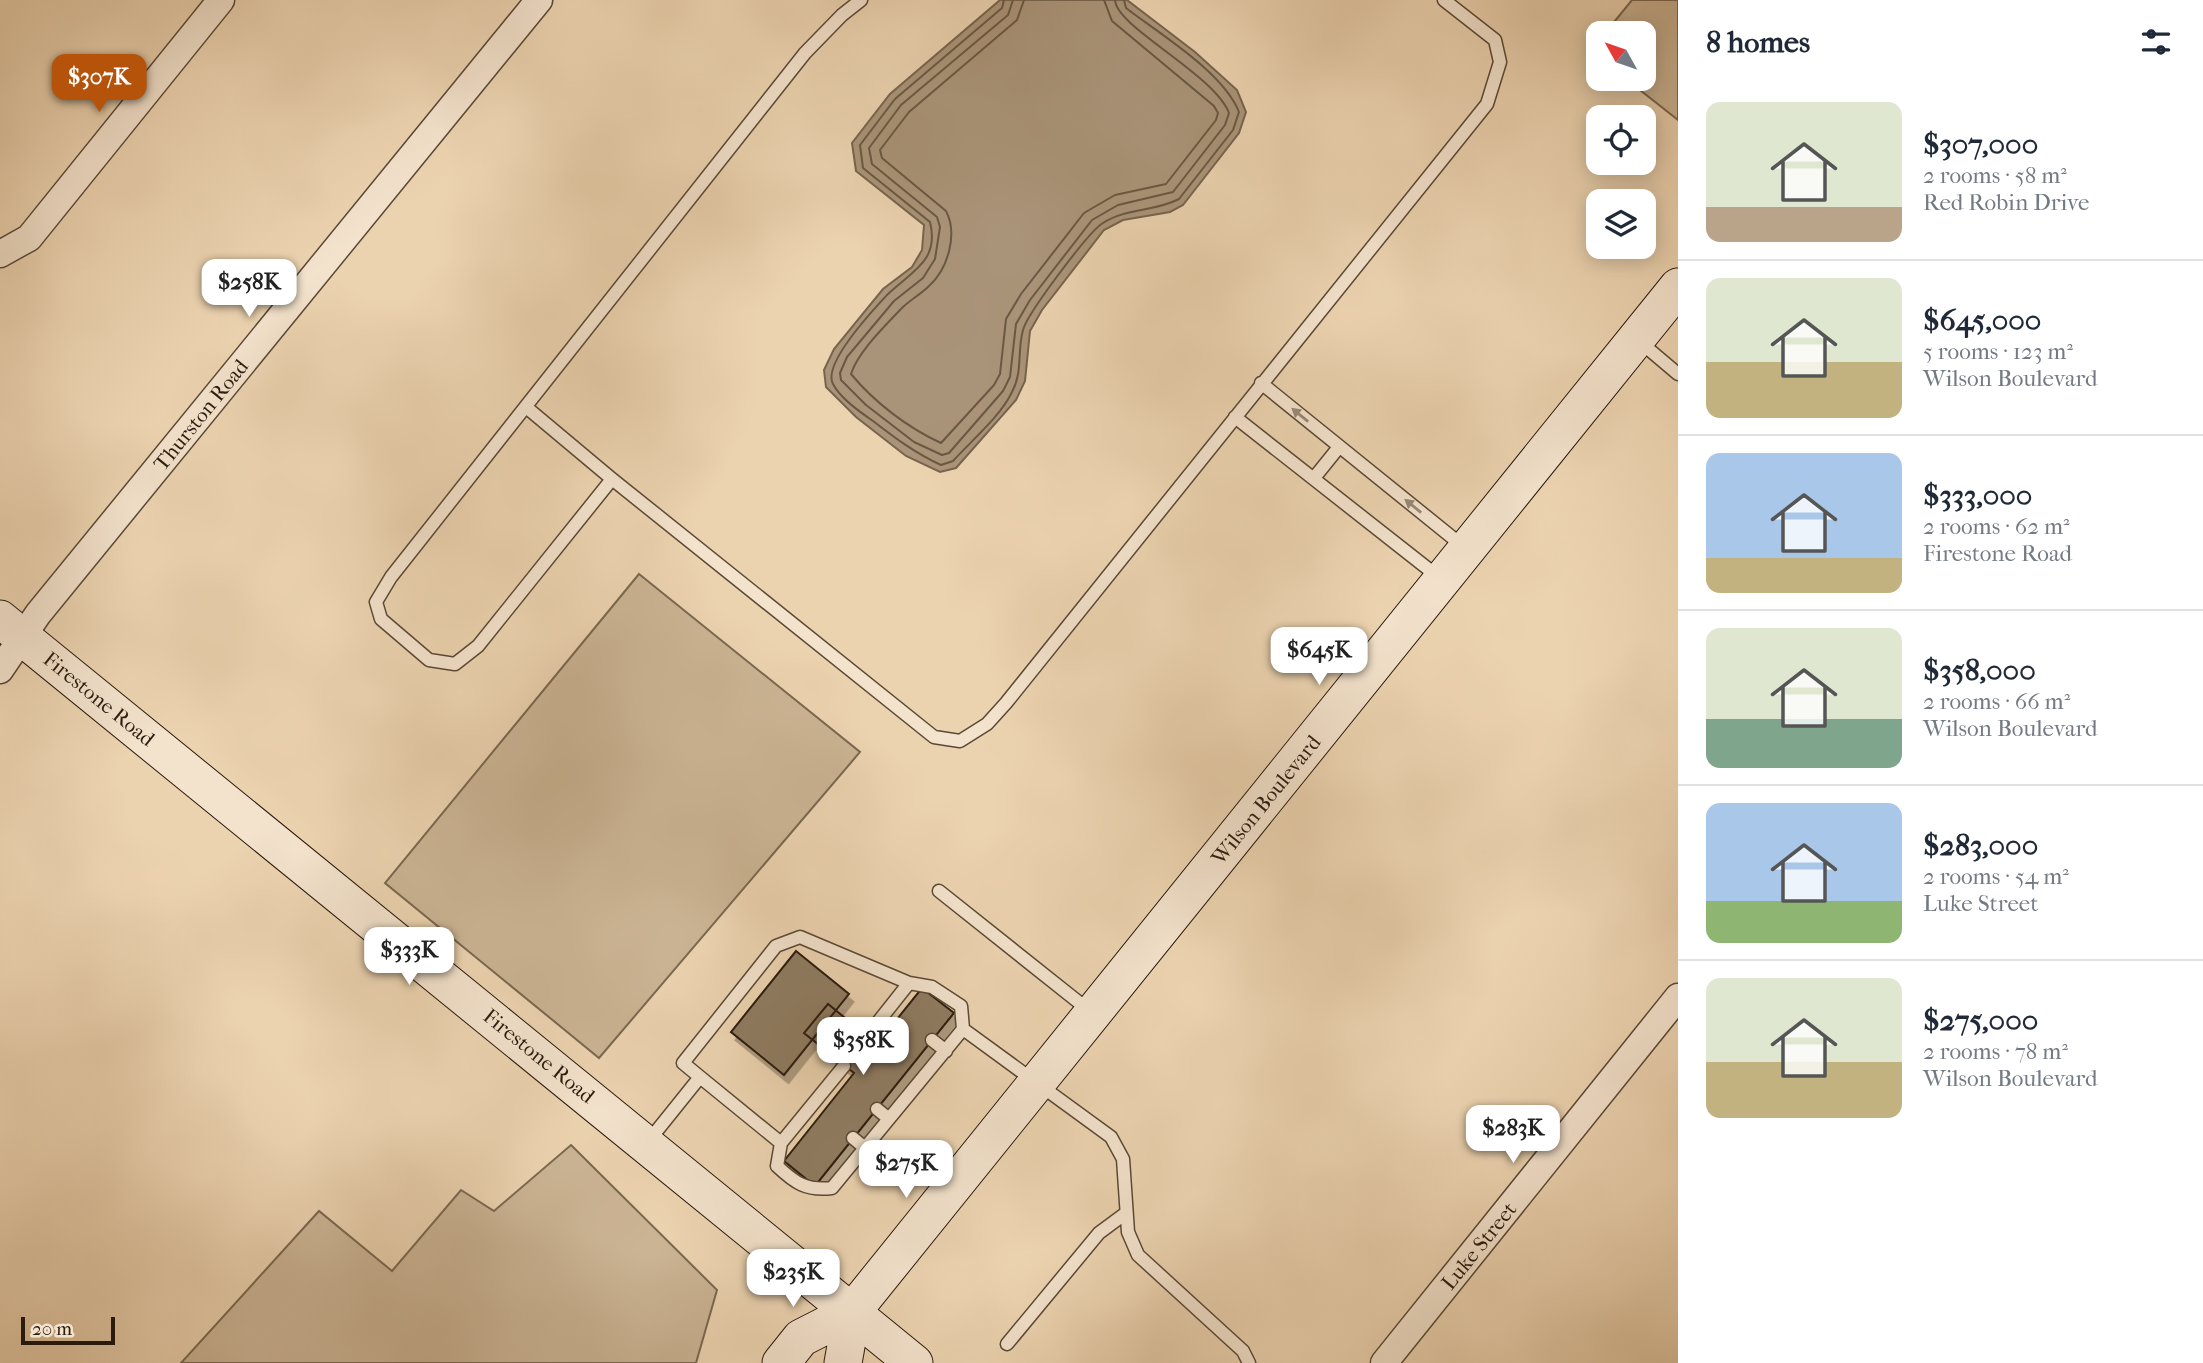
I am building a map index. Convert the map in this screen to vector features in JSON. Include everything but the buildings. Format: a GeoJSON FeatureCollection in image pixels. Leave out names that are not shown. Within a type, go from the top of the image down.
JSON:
{"type":"FeatureCollection","features":[{"type":"Feature","properties":{"kind":"main road","name":"Wilson Boulevard"},"geometry":{"type":"LineString","coordinates":[[781,1363],[801,1338],[852,1312],[1678,288]]}},
{"type":"Feature","properties":{"kind":"main road","name":"Firestone Road"},"geometry":{"type":"LineString","coordinates":[[12,629],[647,1143],[914,1363]]}},
{"type":"Feature","properties":{"kind":"main road","name":"Wilson Boulevard"},"geometry":{"type":"LineString","coordinates":[[843,1363],[852,1312]]}},
{"type":"Feature","properties":{"kind":"street"},"geometry":{"type":"LineString","coordinates":[[0,254],[30,238],[221,0]]}},
{"type":"Feature","properties":{"kind":"street","name":"Thurston Road"},"geometry":{"type":"LineString","coordinates":[[0,670],[12,629],[38,614],[539,0]]}},
{"type":"Feature","properties":{"kind":"street","name":"Luke Street"},"geometry":{"type":"LineString","coordinates":[[1384,1363],[1678,998]]}},
{"type":"Feature","properties":{"kind":"lane"},"geometry":{"type":"LineString","coordinates":[[612,480],[478,646],[455,664],[429,660],[381,619],[376,602],[391,577],[806,53],[842,15],[861,0]]}},
{"type":"Feature","properties":{"kind":"lane"},"geometry":{"type":"LineString","coordinates":[[526,407],[612,480],[934,737],[960,741],[987,724],[1006,703],[1487,104],[1500,62],[1495,40],[1444,0]]}},
{"type":"Feature","properties":{"kind":"lane"},"geometry":{"type":"LineString","coordinates":[[1636,339],[1678,374]]}},
{"type":"Feature","properties":{"kind":"lane"},"geometry":{"type":"LineString","coordinates":[[1261,383],[1466,549]]}},
{"type":"Feature","properties":{"kind":"lane"},"geometry":{"type":"LineString","coordinates":[[1235,417],[1442,580]]}},
{"type":"Feature","properties":{"kind":"lane"},"geometry":{"type":"LineString","coordinates":[[1314,478],[1339,447]]}},
{"type":"Feature","properties":{"kind":"lane"},"geometry":{"type":"LineString","coordinates":[[939,891],[1094,1014]]}},
{"type":"Feature","properties":{"kind":"lane"},"geometry":{"type":"LineString","coordinates":[[799,1142],[785,1138],[683,1063],[776,946],[800,937],[909,983],[932,987],[961,1006],[963,1029],[946,1051],[832,1188],[814,1191],[797,1184],[777,1166],[785,1138],[817,1109],[840,1080],[844,1066]]}},
{"type":"Feature","properties":{"kind":"lane"},"geometry":{"type":"LineString","coordinates":[[867,1036],[895,1012],[909,983]]}},
{"type":"Feature","properties":{"kind":"lane"},"geometry":{"type":"LineString","coordinates":[[963,1029],[1111,1137],[1123,1159],[1128,1232],[1138,1255],[1243,1351],[1248,1363]]}},
{"type":"Feature","properties":{"kind":"lane"},"geometry":{"type":"LineString","coordinates":[[932,1040],[946,1051]]}},
{"type":"Feature","properties":{"kind":"lane"},"geometry":{"type":"LineString","coordinates":[[647,1143],[700,1077]]}},
{"type":"Feature","properties":{"kind":"lane"},"geometry":{"type":"LineString","coordinates":[[877,1109],[889,1119]]}},
{"type":"Feature","properties":{"kind":"lane"},"geometry":{"type":"LineString","coordinates":[[853,1138],[865,1148]]}},
{"type":"Feature","properties":{"kind":"lane"},"geometry":{"type":"LineString","coordinates":[[830,1168],[842,1177]]}},
{"type":"Feature","properties":{"kind":"lane"},"geometry":{"type":"LineString","coordinates":[[1007,1344],[1099,1233],[1126,1213]]}},
{"type":"Feature","properties":{"kind":"shaded area"},"geometry":{"type":"Polygon","coordinates":[[[1632,0],[1678,0],[1678,120],[1641,91],[1656,91],[1656,21],[1615,21],[1632,0]]]}},
{"type":"Feature","properties":{"kind":"shaded area"},"geometry":{"type":"Polygon","coordinates":[[[639,574],[860,752],[599,1058],[385,883],[639,574]]]}},
{"type":"Feature","properties":{"kind":"shaded area"},"geometry":{"type":"Polygon","coordinates":[[[571,1145],[717,1290],[696,1363],[181,1363],[319,1211],[392,1271],[461,1190],[494,1211],[571,1145]]]}},
{"type":"Feature","properties":{"kind":"water"},"geometry":{"type":"Polygon","coordinates":[[[1000,0],[1127,0],[1195,52],[1237,90],[1246,112],[1239,133],[1183,205],[1170,212],[1123,220],[1104,230],[1042,310],[1030,331],[1025,381],[1016,400],[956,468],[940,472],[906,456],[856,417],[826,387],[824,370],[834,349],[883,289],[912,267],[922,250],[924,225],[856,171],[852,143],[890,94],[1000,0]]]}}]}
